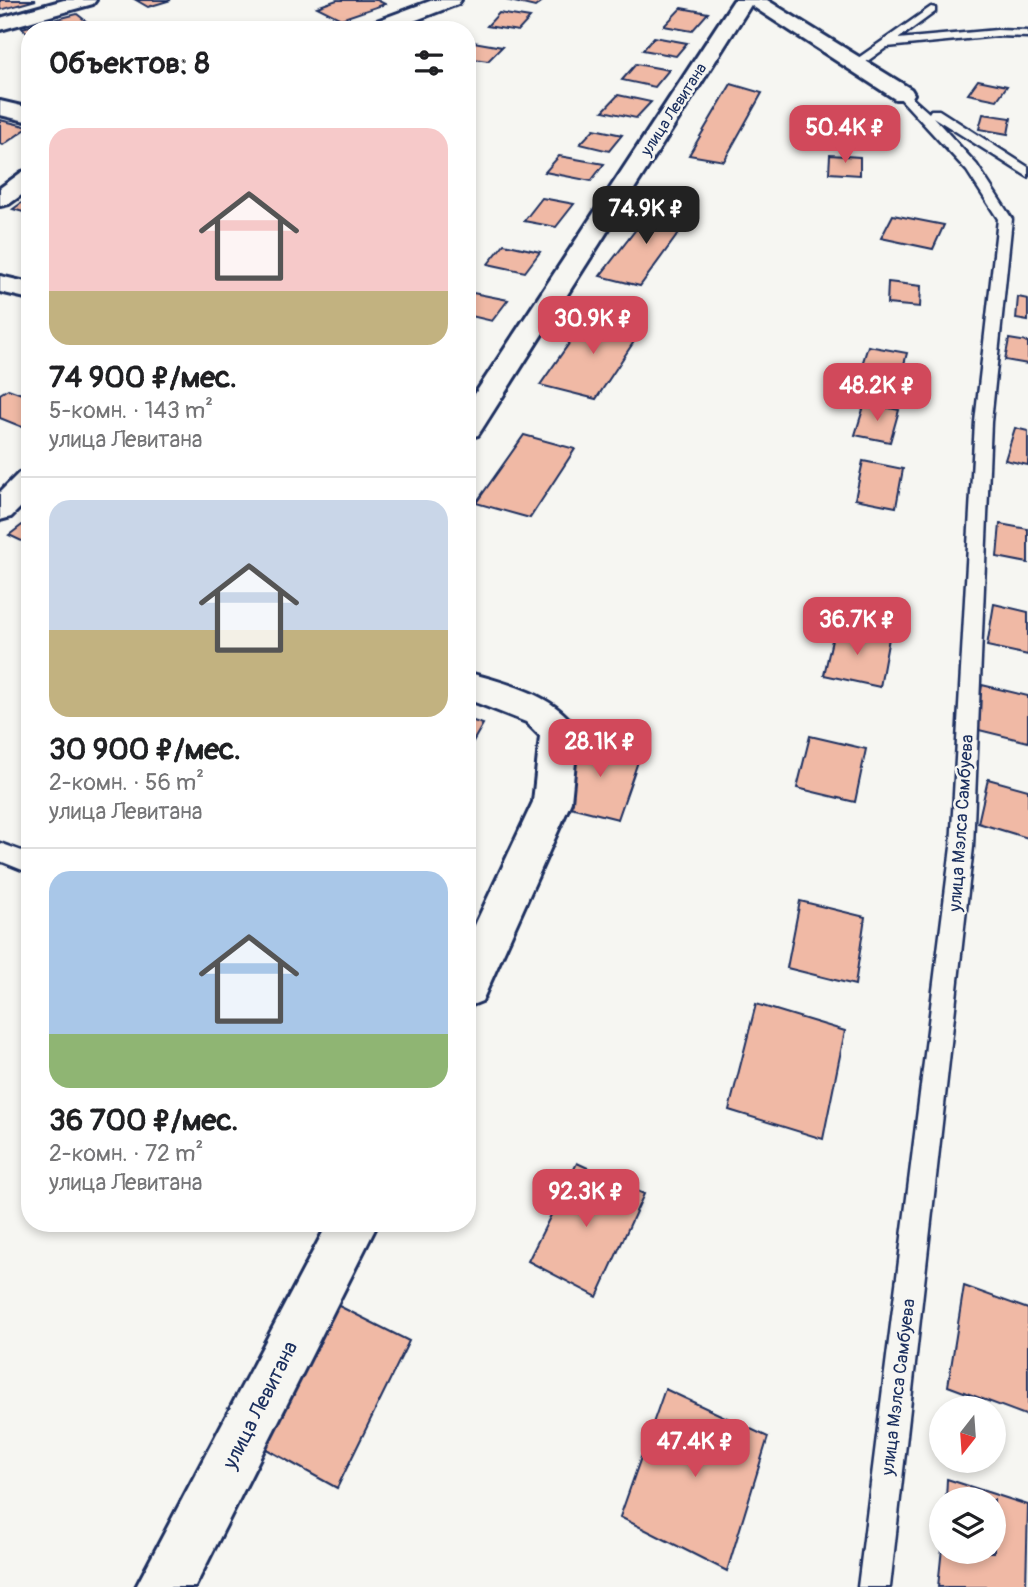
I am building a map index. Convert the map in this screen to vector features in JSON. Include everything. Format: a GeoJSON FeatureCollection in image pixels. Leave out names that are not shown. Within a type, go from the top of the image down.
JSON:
{"type":"FeatureCollection","features":[{"type":"Feature","properties":{"kind":"street"},"geometry":{"type":"LineString","coordinates":[[0,24],[86,0]]}},
{"type":"Feature","properties":{"kind":"street"},"geometry":{"type":"LineString","coordinates":[[394,21],[451,0]]}},
{"type":"Feature","properties":{"kind":"street","name":"улица Левитана"},"geometry":{"type":"LineString","coordinates":[[476,400],[744,0]]}},
{"type":"Feature","properties":{"kind":"street"},"geometry":{"type":"LineString","coordinates":[[753,0],[903,93]]}},
{"type":"Feature","properties":{"kind":"street"},"geometry":{"type":"LineString","coordinates":[[0,108],[21,113]]}},
{"type":"Feature","properties":{"kind":"street"},"geometry":{"type":"LineString","coordinates":[[0,199],[21,184]]}},
{"type":"Feature","properties":{"kind":"street"},"geometry":{"type":"LineString","coordinates":[[0,284],[21,289]]}},
{"type":"Feature","properties":{"kind":"street"},"geometry":{"type":"LineString","coordinates":[[0,510],[21,489]]}},
{"type":"Feature","properties":{"kind":"street"},"geometry":{"type":"LineString","coordinates":[[476,688],[539,712],[559,732],[552,802],[476,968]]}},
{"type":"Feature","properties":{"kind":"street","name":"улица Левитана"},"geometry":{"type":"LineString","coordinates":[[166,1587],[349,1232]]}},
{"type":"Feature","properties":{"kind":"lane"},"geometry":{"type":"LineString","coordinates":[[855,65],[931,10]]}},
{"type":"Feature","properties":{"kind":"lane"},"geometry":{"type":"LineString","coordinates":[[884,44],[997,33],[1028,34]]}},
{"type":"Feature","properties":{"kind":"lane"},"geometry":{"type":"LineString","coordinates":[[903,93],[1028,173]]}},
{"type":"Feature","properties":{"kind":"lane","name":"улица Мэлса Самбуева"},"geometry":{"type":"LineString","coordinates":[[874,1587],[962,847],[983,422],[1005,219],[994,197],[961,152],[903,93]]}},
{"type":"Feature","properties":{"kind":"lane"},"geometry":{"type":"LineString","coordinates":[[0,852],[21,860]]}},
{"type":"Feature","properties":{"kind":"building"},"geometry":{"type":"Polygon","coordinates":[[[0,0],[36,0],[0,10],[0,0]]]}},
{"type":"Feature","properties":{"kind":"building"},"geometry":{"type":"Polygon","coordinates":[[[136,0],[171,0],[148,7],[136,0]]]}},
{"type":"Feature","properties":{"kind":"building"},"geometry":{"type":"Polygon","coordinates":[[[337,0],[377,0],[385,4],[341,19],[317,7],[337,0]]]}},
{"type":"Feature","properties":{"kind":"building"},"geometry":{"type":"Polygon","coordinates":[[[506,0],[544,0],[535,7],[506,0]]]}},
{"type":"Feature","properties":{"kind":"building"},"geometry":{"type":"Polygon","coordinates":[[[681,8],[708,13],[692,31],[664,26],[681,8]]]}},
{"type":"Feature","properties":{"kind":"building"},"geometry":{"type":"Polygon","coordinates":[[[499,13],[530,18],[518,31],[487,26],[499,13]]]}},
{"type":"Feature","properties":{"kind":"building"},"geometry":{"type":"Polygon","coordinates":[[[77,14],[86,21],[50,21],[77,14]]]}},
{"type":"Feature","properties":{"kind":"building"},"geometry":{"type":"Polygon","coordinates":[[[654,37],[687,43],[676,56],[643,50],[654,37]]]}},
{"type":"Feature","properties":{"kind":"building"},"geometry":{"type":"Polygon","coordinates":[[[476,42],[502,47],[488,61],[476,59],[476,42]]]}},
{"type":"Feature","properties":{"kind":"building"},"geometry":{"type":"Polygon","coordinates":[[[636,64],[669,70],[655,87],[622,80],[636,64]]]}},
{"type":"Feature","properties":{"kind":"building"},"geometry":{"type":"Polygon","coordinates":[[[978,80],[1007,86],[997,100],[968,94],[978,80]]]}},
{"type":"Feature","properties":{"kind":"building"},"geometry":{"type":"Polygon","coordinates":[[[731,84],[762,93],[724,161],[689,155],[731,84]]]}},
{"type":"Feature","properties":{"kind":"building"},"geometry":{"type":"Polygon","coordinates":[[[618,95],[651,102],[636,118],[603,111],[618,95]]]}},
{"type":"Feature","properties":{"kind":"building"},"geometry":{"type":"Polygon","coordinates":[[[983,114],[1011,118],[1008,134],[979,129],[983,114]]]}},
{"type":"Feature","properties":{"kind":"building"},"geometry":{"type":"Polygon","coordinates":[[[0,120],[21,125],[21,133],[3,145],[0,144],[0,120]]]}},
{"type":"Feature","properties":{"kind":"building"},"geometry":{"type":"Polygon","coordinates":[[[594,129],[622,135],[609,151],[580,144],[594,129]]]}},
{"type":"Feature","properties":{"kind":"building"},"geometry":{"type":"Polygon","coordinates":[[[830,155],[860,157],[860,175],[829,173],[830,155]]]}},
{"type":"Feature","properties":{"kind":"building"},"geometry":{"type":"Polygon","coordinates":[[[559,156],[604,164],[591,181],[545,172],[559,156]]]}},
{"type":"Feature","properties":{"kind":"building"},"geometry":{"type":"Polygon","coordinates":[[[542,198],[574,204],[556,227],[524,221],[542,198]]]}},
{"type":"Feature","properties":{"kind":"building"},"geometry":{"type":"Polygon","coordinates":[[[21,203],[21,211],[13,209],[21,203]]]}},
{"type":"Feature","properties":{"kind":"building"},"geometry":{"type":"Polygon","coordinates":[[[654,206],[692,215],[640,286],[600,276],[654,206]]]}},
{"type":"Feature","properties":{"kind":"building"},"geometry":{"type":"Polygon","coordinates":[[[893,215],[944,225],[933,249],[881,238],[893,215]]]}},
{"type":"Feature","properties":{"kind":"building"},"geometry":{"type":"Polygon","coordinates":[[[504,244],[540,252],[525,272],[488,264],[504,244]]]}},
{"type":"Feature","properties":{"kind":"building"},"geometry":{"type":"Polygon","coordinates":[[[888,282],[921,286],[920,307],[887,304],[888,282]]]}},
{"type":"Feature","properties":{"kind":"building"},"geometry":{"type":"Polygon","coordinates":[[[476,294],[508,300],[492,321],[476,317],[476,294]]]}},
{"type":"Feature","properties":{"kind":"building"},"geometry":{"type":"Polygon","coordinates":[[[1018,297],[1028,299],[1028,321],[1016,319],[1018,297]]]}},
{"type":"Feature","properties":{"kind":"building"},"geometry":{"type":"Polygon","coordinates":[[[591,312],[645,325],[596,399],[540,385],[591,312]]]}},
{"type":"Feature","properties":{"kind":"building"},"geometry":{"type":"Polygon","coordinates":[[[1009,339],[1028,342],[1028,364],[1005,360],[1009,339]]]}},
{"type":"Feature","properties":{"kind":"building"},"geometry":{"type":"Polygon","coordinates":[[[868,346],[907,353],[900,379],[860,371],[868,346]]]}},
{"type":"Feature","properties":{"kind":"building"},"geometry":{"type":"Polygon","coordinates":[[[8,389],[21,394],[21,427],[0,418],[0,394],[8,389]]]}},
{"type":"Feature","properties":{"kind":"building"},"geometry":{"type":"Polygon","coordinates":[[[865,403],[899,410],[890,442],[855,435],[865,403]]]}},
{"type":"Feature","properties":{"kind":"building"},"geometry":{"type":"Polygon","coordinates":[[[1015,428],[1028,431],[1028,465],[1005,460],[1015,428]]]}},
{"type":"Feature","properties":{"kind":"building"},"geometry":{"type":"Polygon","coordinates":[[[524,435],[575,449],[530,518],[476,503],[524,435]]]}},
{"type":"Feature","properties":{"kind":"building"},"geometry":{"type":"Polygon","coordinates":[[[863,461],[903,469],[896,507],[855,499],[863,461]]]}},
{"type":"Feature","properties":{"kind":"building"},"geometry":{"type":"Polygon","coordinates":[[[1000,524],[1028,529],[1028,563],[997,557],[1000,524]]]}},
{"type":"Feature","properties":{"kind":"building"},"geometry":{"type":"Polygon","coordinates":[[[21,526],[21,541],[9,535],[21,526]]]}},
{"type":"Feature","properties":{"kind":"building"},"geometry":{"type":"Polygon","coordinates":[[[994,604],[1028,612],[1028,655],[987,646],[994,604]]]}},
{"type":"Feature","properties":{"kind":"building"},"geometry":{"type":"Polygon","coordinates":[[[835,627],[889,638],[880,687],[824,675],[835,627]]]}},
{"type":"Feature","properties":{"kind":"building"},"geometry":{"type":"Polygon","coordinates":[[[982,685],[1028,696],[1028,742],[975,729],[982,685]]]}},
{"type":"Feature","properties":{"kind":"building"},"geometry":{"type":"Polygon","coordinates":[[[476,722],[483,724],[476,736],[476,722]]]}},
{"type":"Feature","properties":{"kind":"building"},"geometry":{"type":"Polygon","coordinates":[[[810,736],[866,749],[855,802],[797,788],[810,736]]]}},
{"type":"Feature","properties":{"kind":"building"},"geometry":{"type":"Polygon","coordinates":[[[582,739],[641,753],[618,819],[558,804],[582,739]]]}},
{"type":"Feature","properties":{"kind":"building"},"geometry":{"type":"Polygon","coordinates":[[[988,779],[1028,790],[1028,838],[978,823],[988,779]]]}},
{"type":"Feature","properties":{"kind":"building"},"geometry":{"type":"Polygon","coordinates":[[[800,901],[865,917],[855,985],[787,968],[800,901]]]}},
{"type":"Feature","properties":{"kind":"building"},"geometry":{"type":"Polygon","coordinates":[[[756,1004],[845,1031],[823,1139],[729,1110],[756,1004]]]}},
{"type":"Feature","properties":{"kind":"building"},"geometry":{"type":"Polygon","coordinates":[[[577,1163],[644,1194],[597,1297],[528,1261],[577,1163]]]}},
{"type":"Feature","properties":{"kind":"building"},"geometry":{"type":"Polygon","coordinates":[[[964,1286],[1028,1309],[1028,1416],[1006,1408],[1006,1396],[975,1396],[948,1386],[964,1286]]]}},
{"type":"Feature","properties":{"kind":"building"},"geometry":{"type":"Polygon","coordinates":[[[337,1305],[409,1341],[337,1488],[261,1446],[337,1305]]]}},
{"type":"Feature","properties":{"kind":"building"},"geometry":{"type":"Polygon","coordinates":[[[665,1389],[768,1437],[727,1571],[620,1517],[665,1389]]]}},
{"type":"Feature","properties":{"kind":"building"},"geometry":{"type":"Polygon","coordinates":[[[947,1479],[972,1487],[947,1487],[947,1479]]]}},
{"type":"Feature","properties":{"kind":"building"},"geometry":{"type":"Polygon","coordinates":[[[1006,1498],[1028,1505],[1026,1587],[938,1587],[940,1564],[1006,1564],[1006,1498]]]}}]}
